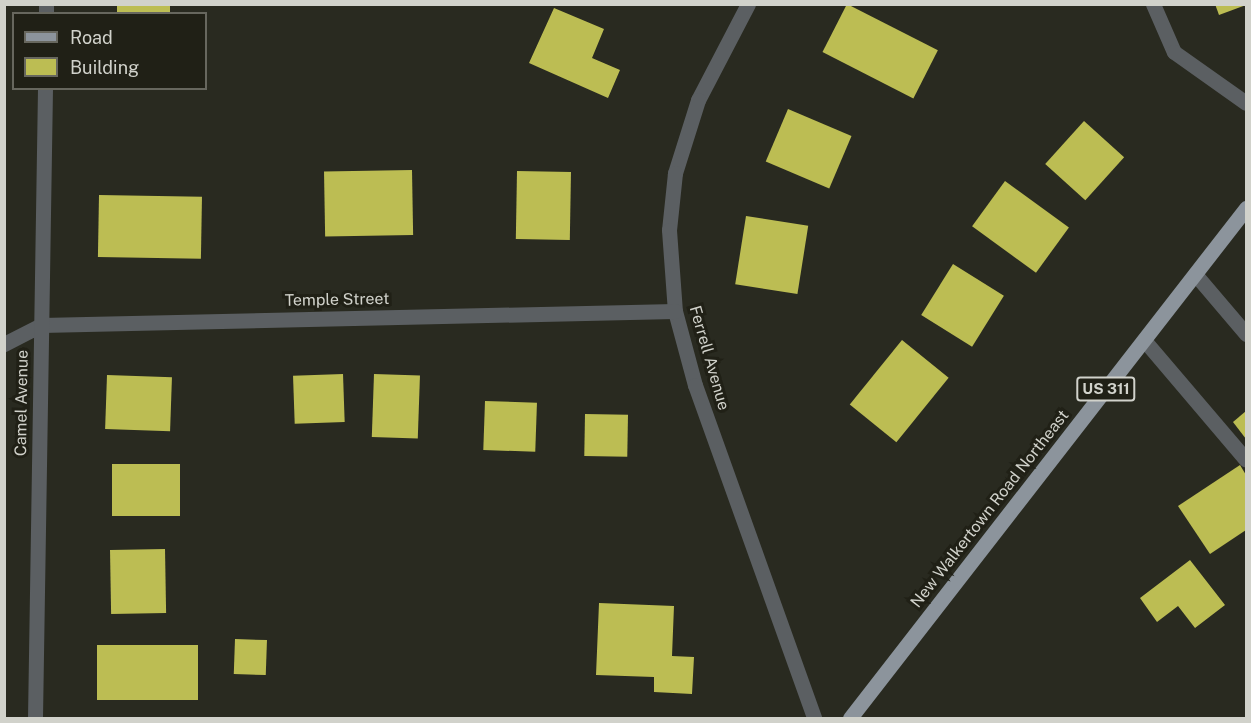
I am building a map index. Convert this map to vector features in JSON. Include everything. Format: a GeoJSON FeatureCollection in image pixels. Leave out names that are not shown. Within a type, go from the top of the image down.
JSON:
{"type":"FeatureCollection","features":[{"type":"Feature","properties":{"kind":"main road","name":"New Walkertown Road Northeast"},"geometry":{"type":"LineString","coordinates":[[850,718],[1246,208]]}},
{"type":"Feature","properties":{"kind":"street","name":"Ferrell Avenue"},"geometry":{"type":"LineString","coordinates":[[748,4],[698,100],[675,173],[669,230],[675,311],[695,385],[814,718]]}},
{"type":"Feature","properties":{"kind":"street"},"geometry":{"type":"LineString","coordinates":[[1153,4],[1174,52],[1246,103]]}},
{"type":"Feature","properties":{"kind":"street","name":"Camel Avenue"},"geometry":{"type":"LineString","coordinates":[[34,718],[45,90]]}},
{"type":"Feature","properties":{"kind":"street"},"geometry":{"type":"LineString","coordinates":[[1195,274],[1246,334]]}},
{"type":"Feature","properties":{"kind":"street","name":"Temple Street"},"geometry":{"type":"LineString","coordinates":[[4,344],[41,325],[675,311]]}},
{"type":"Feature","properties":{"kind":"street"},"geometry":{"type":"LineString","coordinates":[[1144,340],[1246,460]]}},
{"type":"Feature","properties":{"kind":"building"},"geometry":{"type":"Polygon","coordinates":[[[117,4],[170,4],[170,12],[117,12],[117,4]]]}},
{"type":"Feature","properties":{"kind":"building"},"geometry":{"type":"Polygon","coordinates":[[[847,4],[938,50],[913,98],[822,52],[847,4]]]}},
{"type":"Feature","properties":{"kind":"building"},"geometry":{"type":"Polygon","coordinates":[[[1215,4],[1246,4],[1246,5],[1219,15],[1215,4]]]}},
{"type":"Feature","properties":{"kind":"building"},"geometry":{"type":"Polygon","coordinates":[[[554,8],[604,29],[592,58],[620,70],[608,98],[529,63],[554,8]]]}},
{"type":"Feature","properties":{"kind":"building"},"geometry":{"type":"Polygon","coordinates":[[[788,109],[852,136],[829,188],[766,161],[788,109]]]}},
{"type":"Feature","properties":{"kind":"building"},"geometry":{"type":"Polygon","coordinates":[[[1084,121],[1124,157],[1085,200],[1045,164],[1084,121]]]}},
{"type":"Feature","properties":{"kind":"building"},"geometry":{"type":"Polygon","coordinates":[[[412,170],[413,235],[325,237],[324,172],[412,170]]]}},
{"type":"Feature","properties":{"kind":"building"},"geometry":{"type":"Polygon","coordinates":[[[517,171],[571,172],[570,240],[516,239],[517,171]]]}},
{"type":"Feature","properties":{"kind":"building"},"geometry":{"type":"Polygon","coordinates":[[[1005,181],[1069,227],[1036,273],[972,226],[1005,181]]]}},
{"type":"Feature","properties":{"kind":"building"},"geometry":{"type":"Polygon","coordinates":[[[99,195],[202,197],[201,259],[98,257],[99,195]]]}},
{"type":"Feature","properties":{"kind":"building"},"geometry":{"type":"Polygon","coordinates":[[[746,216],[808,226],[797,294],[735,284],[746,216]]]}},
{"type":"Feature","properties":{"kind":"building"},"geometry":{"type":"Polygon","coordinates":[[[953,264],[1004,296],[972,347],[921,315],[953,264]]]}},
{"type":"Feature","properties":{"kind":"building"},"geometry":{"type":"Polygon","coordinates":[[[902,340],[949,378],[896,442],[850,405],[902,340]]]}},
{"type":"Feature","properties":{"kind":"building"},"geometry":{"type":"Polygon","coordinates":[[[343,374],[345,422],[295,424],[293,376],[343,374]]]}},
{"type":"Feature","properties":{"kind":"building"},"geometry":{"type":"Polygon","coordinates":[[[374,374],[420,376],[418,439],[372,437],[374,374]]]}},
{"type":"Feature","properties":{"kind":"building"},"geometry":{"type":"Polygon","coordinates":[[[107,375],[172,377],[170,431],[105,429],[107,375]]]}},
{"type":"Feature","properties":{"kind":"building"},"geometry":{"type":"Polygon","coordinates":[[[485,401],[537,403],[535,452],[483,450],[485,401]]]}},
{"type":"Feature","properties":{"kind":"building"},"geometry":{"type":"Polygon","coordinates":[[[1246,411],[1246,439],[1233,422],[1246,411]]]}},
{"type":"Feature","properties":{"kind":"building"},"geometry":{"type":"Polygon","coordinates":[[[585,414],[628,415],[627,457],[584,456],[585,414]]]}},
{"type":"Feature","properties":{"kind":"building"},"geometry":{"type":"Polygon","coordinates":[[[112,464],[180,464],[180,516],[112,516],[112,464]]]}},
{"type":"Feature","properties":{"kind":"building"},"geometry":{"type":"Polygon","coordinates":[[[1240,465],[1246,475],[1246,530],[1210,554],[1178,506],[1240,465]]]}},
{"type":"Feature","properties":{"kind":"building"},"geometry":{"type":"Polygon","coordinates":[[[165,549],[166,613],[111,614],[110,550],[165,549]]]}},
{"type":"Feature","properties":{"kind":"building"},"geometry":{"type":"Polygon","coordinates":[[[1190,560],[1225,605],[1195,628],[1178,606],[1157,622],[1140,598],[1190,560]]]}},
{"type":"Feature","properties":{"kind":"building"},"geometry":{"type":"Polygon","coordinates":[[[599,603],[674,606],[672,656],[694,657],[692,694],[654,692],[654,677],[596,675],[599,603]]]}},
{"type":"Feature","properties":{"kind":"building"},"geometry":{"type":"Polygon","coordinates":[[[235,639],[267,640],[266,675],[234,674],[235,639]]]}},
{"type":"Feature","properties":{"kind":"building"},"geometry":{"type":"Polygon","coordinates":[[[97,645],[198,645],[198,700],[97,700],[97,645]]]}}]}
